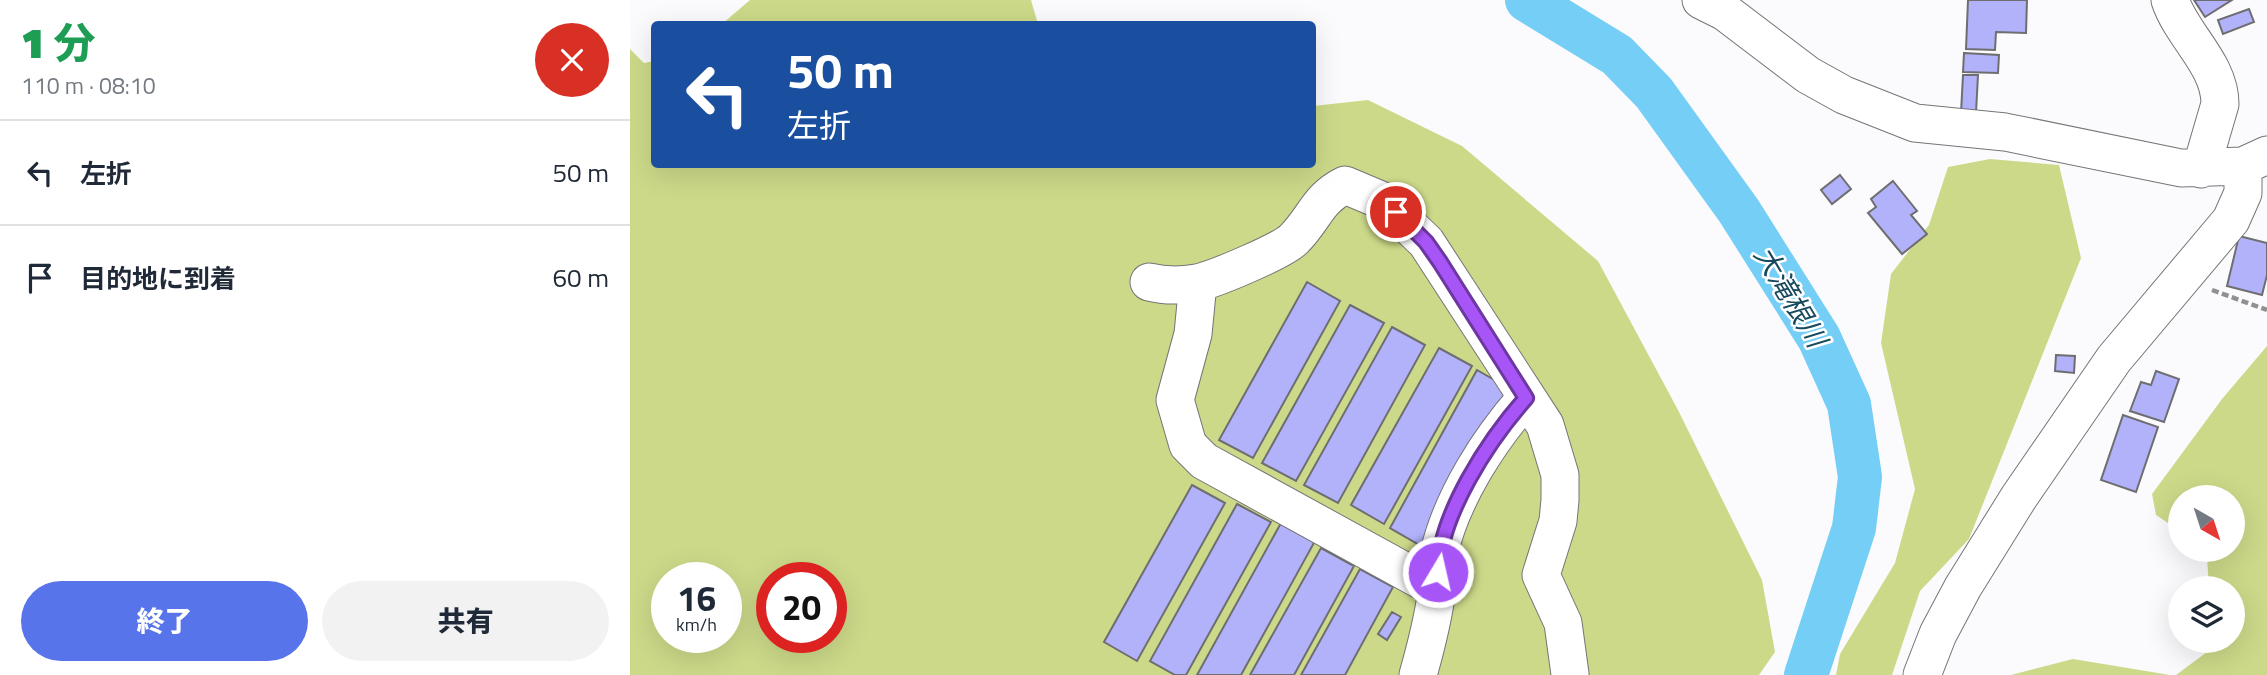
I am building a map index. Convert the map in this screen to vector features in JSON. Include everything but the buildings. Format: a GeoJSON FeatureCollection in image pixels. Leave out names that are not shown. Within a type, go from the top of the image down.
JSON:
{"type":"FeatureCollection","features":[{"type":"Feature","properties":{"kind":"street"},"geometry":{"type":"LineString","coordinates":[[1701,0],[1725,12],[1808,75],[1844,95],[1915,122],[2005,132],[2157,164],[2201,169],[2255,161],[2231,220],[2114,359],[2019,497],[1957,599],[1938,634],[1922,675]]}},
{"type":"Feature","properties":{"kind":"street"},"geometry":{"type":"LineString","coordinates":[[2170,0],[2177,21],[2202,54],[2220,93],[2220,104],[2201,169]]}},
{"type":"Feature","properties":{"kind":"street"},"geometry":{"type":"LineString","coordinates":[[1149,282],[1167,286],[1198,283],[1282,248],[1312,218],[1318,203],[1330,192],[1345,185],[1383,201],[1426,242],[1545,425],[1560,475],[1558,521],[1541,575],[1563,623],[1570,674]]}},
{"type":"Feature","properties":{"kind":"street"},"geometry":{"type":"LineString","coordinates":[[1198,283],[1193,334],[1175,400],[1188,446],[1204,461],[1437,589]]}},
{"type":"Feature","properties":{"kind":"street"},"geometry":{"type":"LineString","coordinates":[[1418,675],[1437,589],[1438,555],[1462,491],[1512,414],[1526,398]]}},
{"type":"Feature","properties":{"kind":"path"},"geometry":{"type":"LineString","coordinates":[[2182,280],[2267,310]]}},
{"type":"Feature","properties":{"kind":"green space"},"geometry":{"type":"Polygon","coordinates":[[[750,0],[1031,0],[1037,21],[726,21],[750,0]]]}},
{"type":"Feature","properties":{"kind":"green space"},"geometry":{"type":"Polygon","coordinates":[[[630,49],[644,63],[651,62],[651,168],[1316,168],[1316,106],[1368,100],[1462,146],[1598,261],[1678,410],[1762,580],[1775,652],[1759,675],[630,675],[630,49]]]}},
{"type":"Feature","properties":{"kind":"green space"},"geometry":{"type":"Polygon","coordinates":[[[1990,159],[2059,165],[2081,258],[1969,539],[1920,591],[1892,675],[1836,675],[1840,654],[1895,563],[1915,489],[1881,343],[1891,274],[1929,225],[1948,167],[1990,159]]]}},
{"type":"Feature","properties":{"kind":"green space"},"geometry":{"type":"Polygon","coordinates":[[[2267,346],[2267,675],[2176,675],[2206,653],[2245,653],[2245,576],[2208,576],[2207,562],[2245,562],[2245,485],[2168,485],[2168,523],[2156,515],[2152,494],[2222,399],[2267,346]]]}},
{"type":"Feature","properties":{"kind":"green space"},"geometry":{"type":"Polygon","coordinates":[[[2073,659],[2170,675],[2011,675],[2073,659]]]}},
{"type":"Feature","properties":{"kind":"waterway","name":"大滝根川"},"geometry":{"type":"LineString","coordinates":[[1527,0],[1617,55],[1654,93],[1739,211],[1819,338],[1849,404],[1860,477],[1854,528],[1806,675]]}},
{"type":"Feature","properties":{"kind":"route"},"geometry":{"type":"LineString","coordinates":[[1396,212],[1426,242],[1440,262],[1526,398],[1512,414],[1462,491],[1438,555],[1438,572]]}}]}
